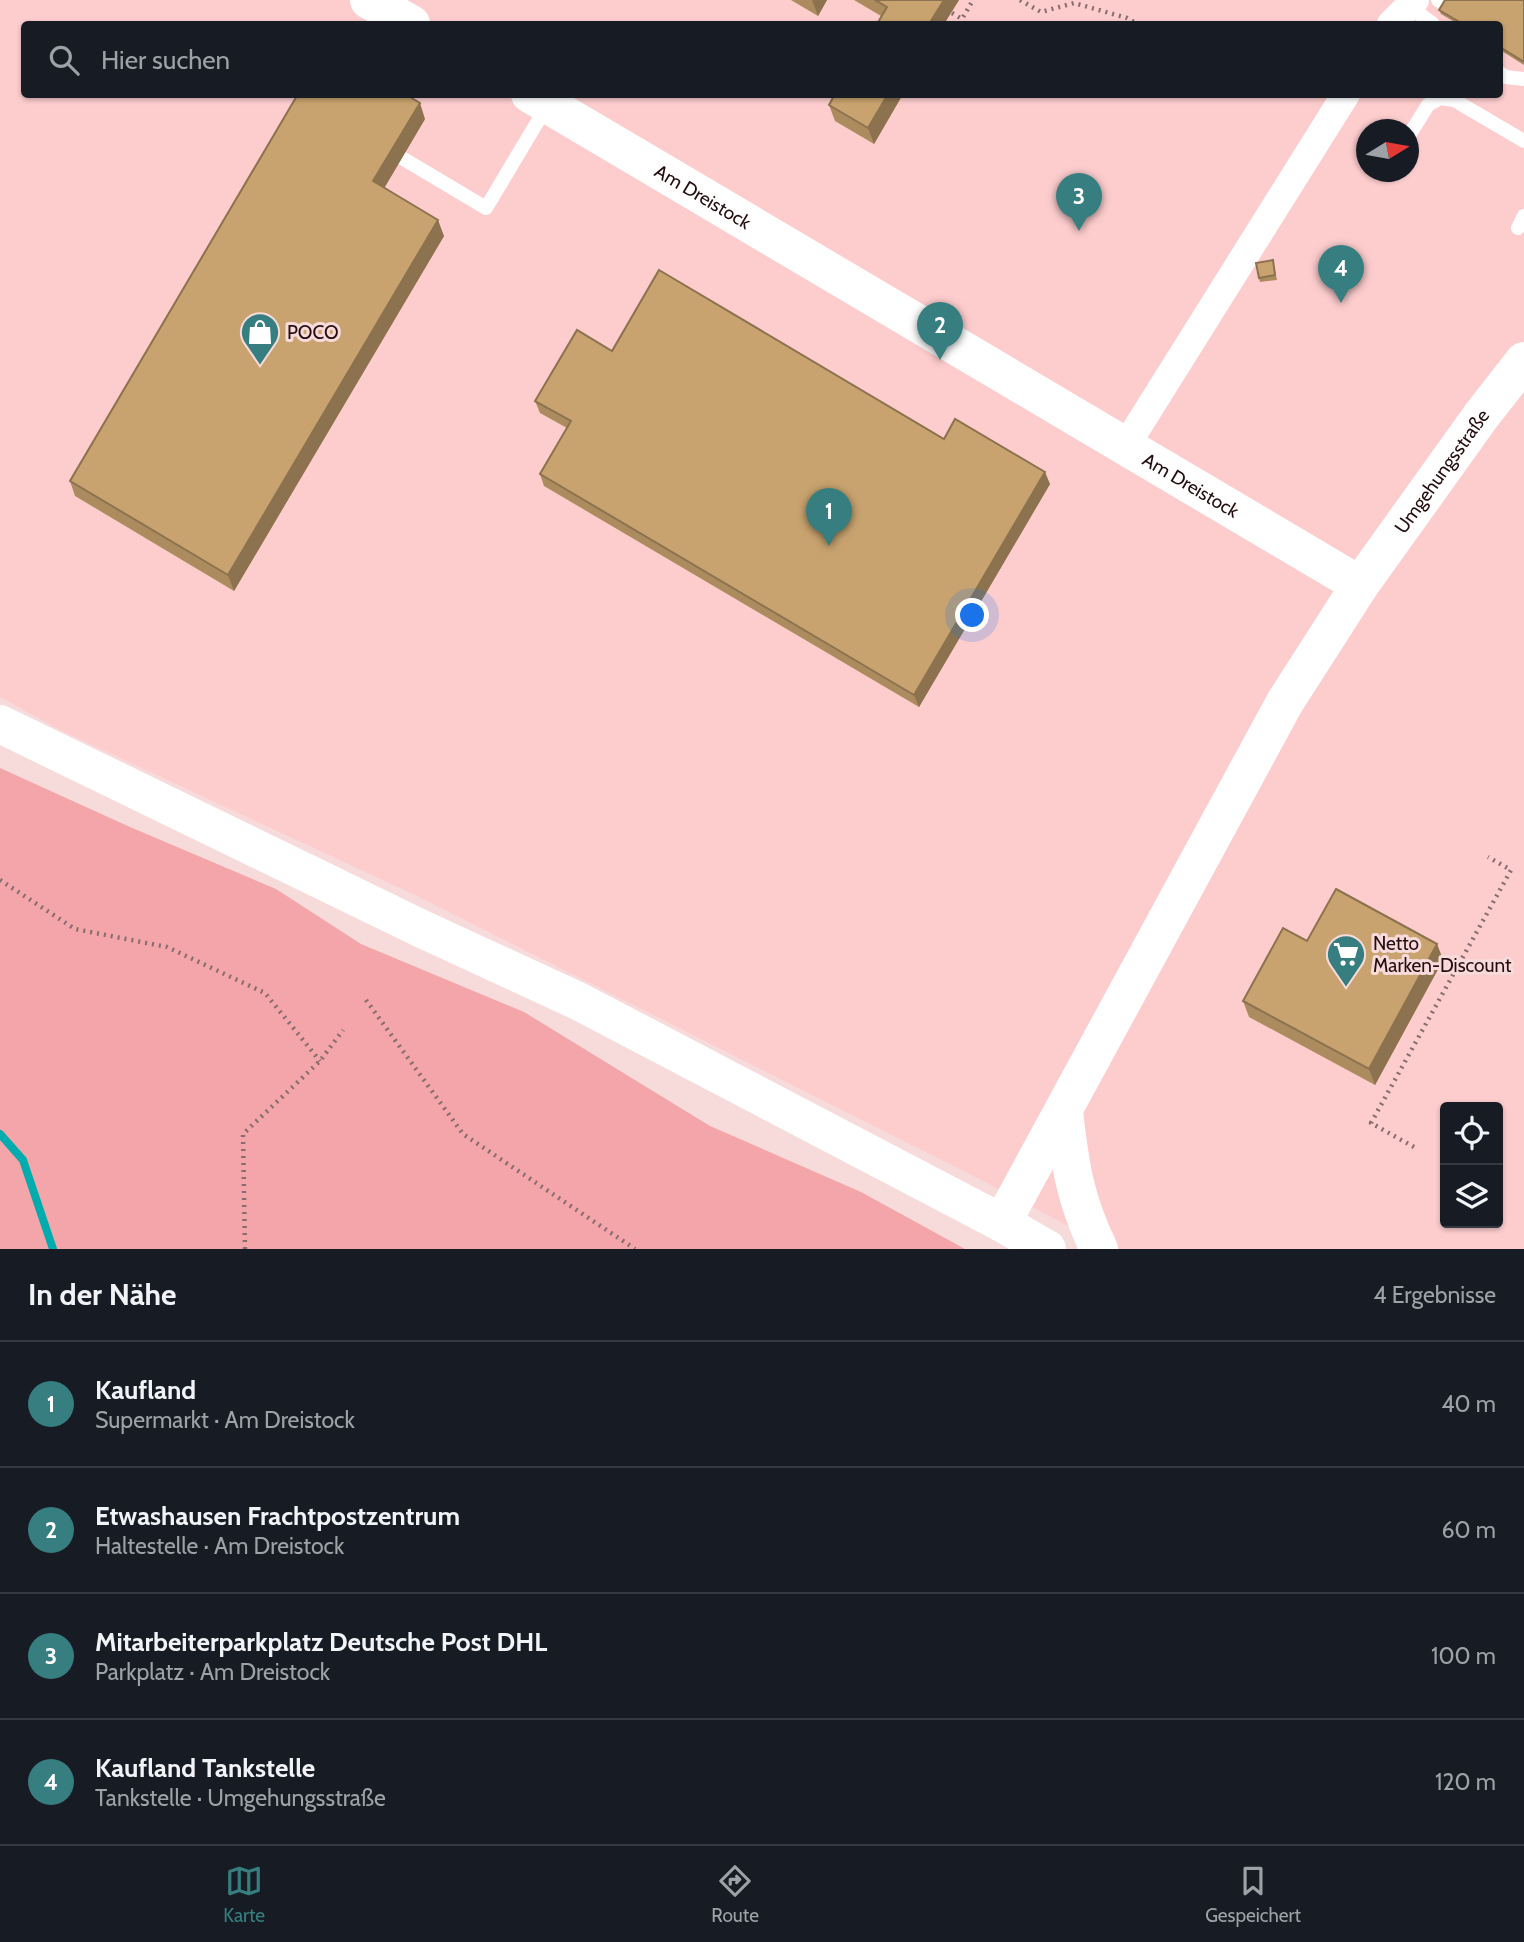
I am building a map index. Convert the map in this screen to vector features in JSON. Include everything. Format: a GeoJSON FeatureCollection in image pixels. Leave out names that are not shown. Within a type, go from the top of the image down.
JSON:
{"type":"FeatureCollection","features":[{"type":"Feature","properties":{"kind":"street"},"geometry":{"type":"LineString","coordinates":[[369,0],[406,21]]}},
{"type":"Feature","properties":{"kind":"street"},"geometry":{"type":"LineString","coordinates":[[1125,447],[1343,98]]}},
{"type":"Feature","properties":{"kind":"street","name":"Am Dreistock"},"geometry":{"type":"LineString","coordinates":[[539,100],[1360,585]]}},
{"type":"Feature","properties":{"kind":"street","name":"Umgehungsstraße"},"geometry":{"type":"LineString","coordinates":[[1360,585],[1524,361]]}},
{"type":"Feature","properties":{"kind":"street"},"geometry":{"type":"LineString","coordinates":[[1002,1223],[1286,702],[1360,585]]}},
{"type":"Feature","properties":{"kind":"street"},"geometry":{"type":"LineString","coordinates":[[0,724],[409,923],[578,1001],[1047,1249]]}},
{"type":"Feature","properties":{"kind":"street"},"geometry":{"type":"LineString","coordinates":[[1071,1098],[1075,1189],[1083,1217],[1099,1249]]}},
{"type":"Feature","properties":{"kind":"lane"},"geometry":{"type":"LineString","coordinates":[[1438,0],[1469,21]]}},
{"type":"Feature","properties":{"kind":"lane"},"geometry":{"type":"LineString","coordinates":[[1405,10],[1427,21]]}},
{"type":"Feature","properties":{"kind":"lane"},"geometry":{"type":"LineString","coordinates":[[1503,74],[1524,79]]}},
{"type":"Feature","properties":{"kind":"lane"},"geometry":{"type":"LineString","coordinates":[[1419,120],[1428,105],[1440,98],[1454,100],[1524,141]]}},
{"type":"Feature","properties":{"kind":"lane"},"geometry":{"type":"LineString","coordinates":[[402,158],[486,208],[539,100]]}},
{"type":"Feature","properties":{"kind":"path"},"geometry":{"type":"LineString","coordinates":[[952,13],[962,19],[973,0]]}},
{"type":"Feature","properties":{"kind":"path"},"geometry":{"type":"LineString","coordinates":[[1020,0],[1041,12],[1074,3],[1133,21]]}},
{"type":"Feature","properties":{"kind":"path"},"geometry":{"type":"LineString","coordinates":[[1414,1147],[1371,1123],[1511,870],[1488,856]]}},
{"type":"Feature","properties":{"kind":"path"},"geometry":{"type":"LineString","coordinates":[[0,880],[75,929],[167,947],[265,993],[320,1061]]}},
{"type":"Feature","properties":{"kind":"path"},"geometry":{"type":"LineString","coordinates":[[366,1000],[463,1134],[635,1249]]}},
{"type":"Feature","properties":{"kind":"path"},"geometry":{"type":"LineString","coordinates":[[245,1249],[243,1134],[320,1061],[343,1030]]}},
{"type":"Feature","properties":{"kind":"shaded area"},"geometry":{"type":"Polygon","coordinates":[[[0,0],[1524,0],[1524,1249],[1112,1249],[983,1181],[415,895],[62,731],[0,697],[0,0]]]}},
{"type":"Feature","properties":{"kind":"shaded area"},"geometry":{"type":"Polygon","coordinates":[[[0,768],[276,889],[361,944],[524,1012],[710,1126],[861,1192],[965,1249],[0,1249],[0,768]]]}},
{"type":"Feature","properties":{"kind":"building"},"geometry":{"type":"Polygon","coordinates":[[[875,0],[944,0],[931,21],[879,21],[887,7],[875,0]]]}},
{"type":"Feature","properties":{"kind":"building"},"geometry":{"type":"Polygon","coordinates":[[[1445,0],[1524,0],[1524,62],[1503,49],[1503,21],[1458,21],[1439,10],[1445,0]]]}},
{"type":"Feature","properties":{"kind":"building","name":"POCO"},"geometry":{"type":"Polygon","coordinates":[[[296,98],[412,98],[420,103],[373,181],[438,220],[228,575],[70,481],[296,98]]]}},
{"type":"Feature","properties":{"kind":"building"},"geometry":{"type":"Polygon","coordinates":[[[833,98],[886,98],[868,128],[829,105],[833,98]]]}},
{"type":"Feature","properties":{"kind":"building"},"geometry":{"type":"Polygon","coordinates":[[[1273,260],[1275,275],[1259,278],[1256,263],[1273,260]]]}},
{"type":"Feature","properties":{"kind":"building"},"geometry":{"type":"Polygon","coordinates":[[[659,270],[944,439],[955,419],[1045,472],[914,695],[540,474],[571,421],[535,401],[577,330],[612,351],[659,270]]]}},
{"type":"Feature","properties":{"kind":"building","name":"Netto Marken-Discount"},"geometry":{"type":"Polygon","coordinates":[[[1336,889],[1437,944],[1369,1069],[1243,1001],[1283,928],[1307,941],[1336,889]]]}},
{"type":"Feature","properties":{"kind":"waterway"},"geometry":{"type":"LineString","coordinates":[[0,1134],[23,1160],[53,1249]]}},
{"type":"Feature","properties":{"kind":"place","name":"Mitarbeiterparkplatz Deutsche Post DHL"},"geometry":{"type":"Point","coordinates":[1079,231]}},
{"type":"Feature","properties":{"kind":"place","name":"Kaufland Tankstelle"},"geometry":{"type":"Point","coordinates":[1341,303]}},
{"type":"Feature","properties":{"kind":"place","name":"Etwashausen Frachtpostzentrum"},"geometry":{"type":"Point","coordinates":[940,360]}},
{"type":"Feature","properties":{"kind":"place","name":"POCO"},"geometry":{"type":"Point","coordinates":[260,366]}},
{"type":"Feature","properties":{"kind":"place","name":"Kaufland"},"geometry":{"type":"Point","coordinates":[829,546]}},
{"type":"Feature","properties":{"kind":"place","name":"Netto Marken-Discount"},"geometry":{"type":"Point","coordinates":[1346,988]}}]}
